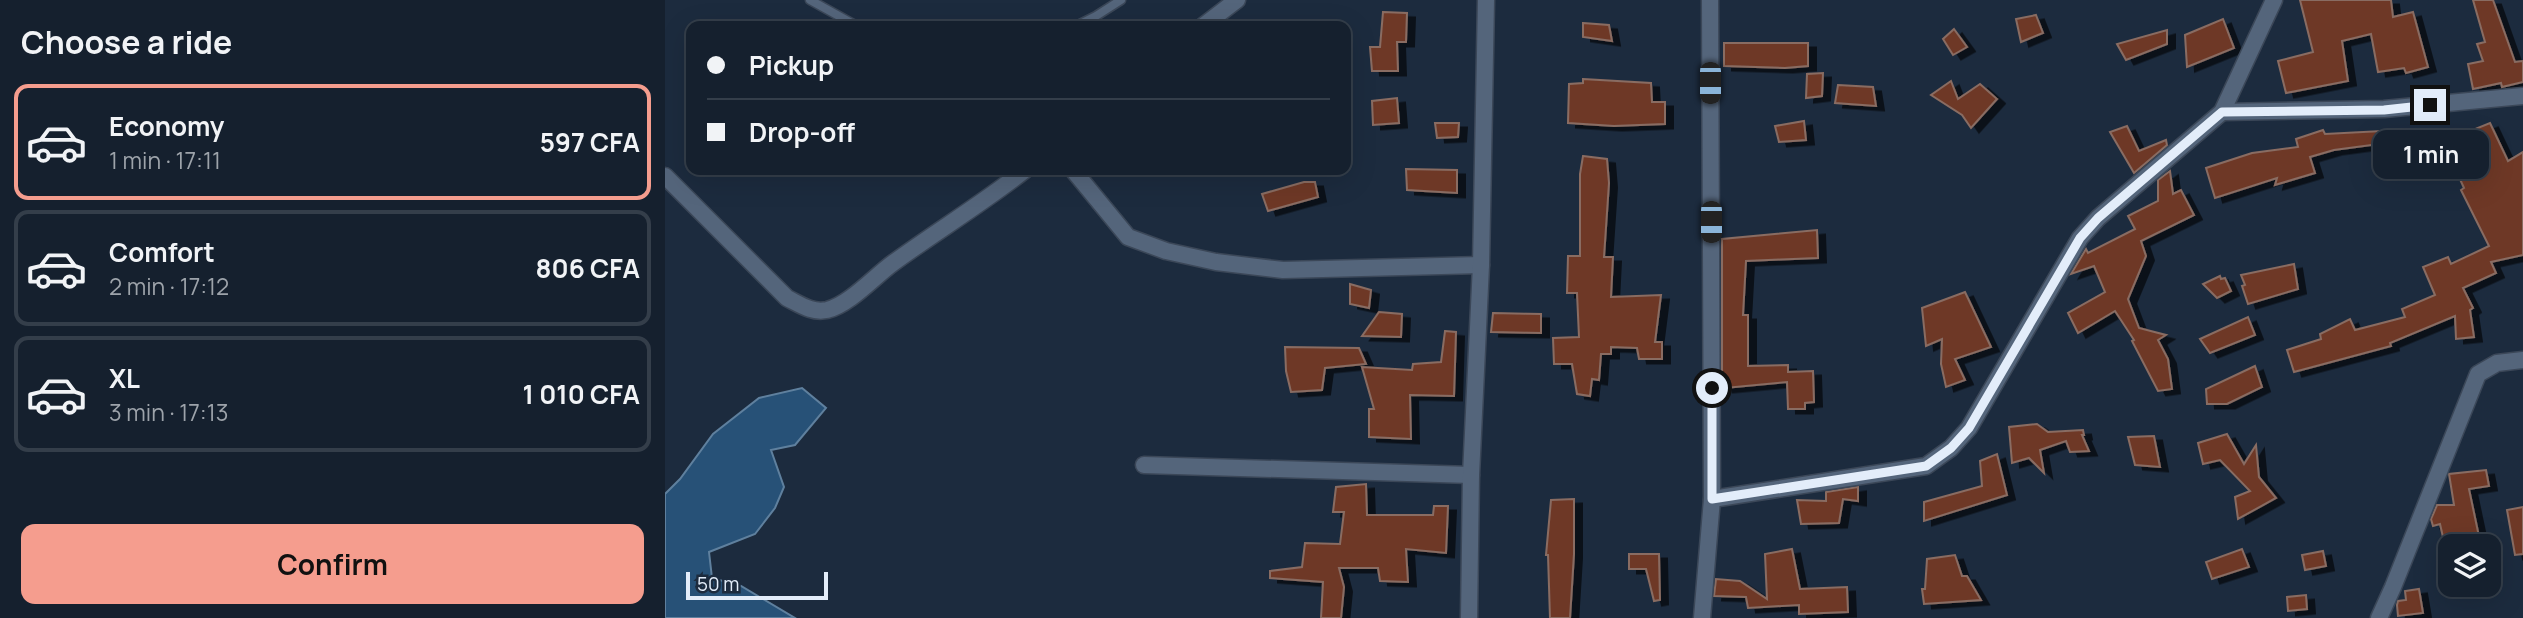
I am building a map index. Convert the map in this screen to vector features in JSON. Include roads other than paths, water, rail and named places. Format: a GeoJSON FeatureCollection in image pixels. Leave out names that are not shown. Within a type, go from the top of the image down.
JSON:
{"type":"FeatureCollection","features":[{"type":"Feature","properties":{"kind":"street"},"geometry":{"type":"LineString","coordinates":[[1210,21],[1237,0]]}},
{"type":"Feature","properties":{"kind":"street"},"geometry":{"type":"LineString","coordinates":[[1469,618],[1471,475],[1481,265],[1486,0]]}},
{"type":"Feature","properties":{"kind":"street"},"geometry":{"type":"LineString","coordinates":[[1702,618],[1712,499],[1710,0]]}},
{"type":"Feature","properties":{"kind":"street"},"geometry":{"type":"LineString","coordinates":[[1712,499],[1926,466],[1951,448],[1969,428],[2080,238],[2098,218],[2222,112],[2274,0]]}},
{"type":"Feature","properties":{"kind":"street"},"geometry":{"type":"LineString","coordinates":[[2222,112],[2384,110],[2523,96]]}},
{"type":"Feature","properties":{"kind":"street"},"geometry":{"type":"LineString","coordinates":[[665,176],[787,298],[813,311],[830,309],[845,300],[891,264],[994,195],[1019,175]]}},
{"type":"Feature","properties":{"kind":"street"},"geometry":{"type":"LineString","coordinates":[[1077,175],[1128,237],[1166,251],[1216,262],[1283,270],[1481,265]]}},
{"type":"Feature","properties":{"kind":"street"},"geometry":{"type":"LineString","coordinates":[[2378,618],[2393,587],[2477,374],[2497,363],[2523,359]]}},
{"type":"Feature","properties":{"kind":"street"},"geometry":{"type":"LineString","coordinates":[[1144,465],[1471,475]]}},
{"type":"Feature","properties":{"kind":"lane"},"geometry":{"type":"LineString","coordinates":[[810,0],[847,21]]}},
{"type":"Feature","properties":{"kind":"lane"},"geometry":{"type":"LineString","coordinates":[[1086,21],[1121,0]]}},
{"type":"Feature","properties":{"kind":"water"},"geometry":{"type":"Polygon","coordinates":[[[802,388],[826,408],[795,445],[771,450],[784,487],[775,508],[755,534],[709,552],[712,578],[741,586],[795,618],[665,618],[665,494],[680,479],[713,434],[759,398],[802,388]]]}}]}
